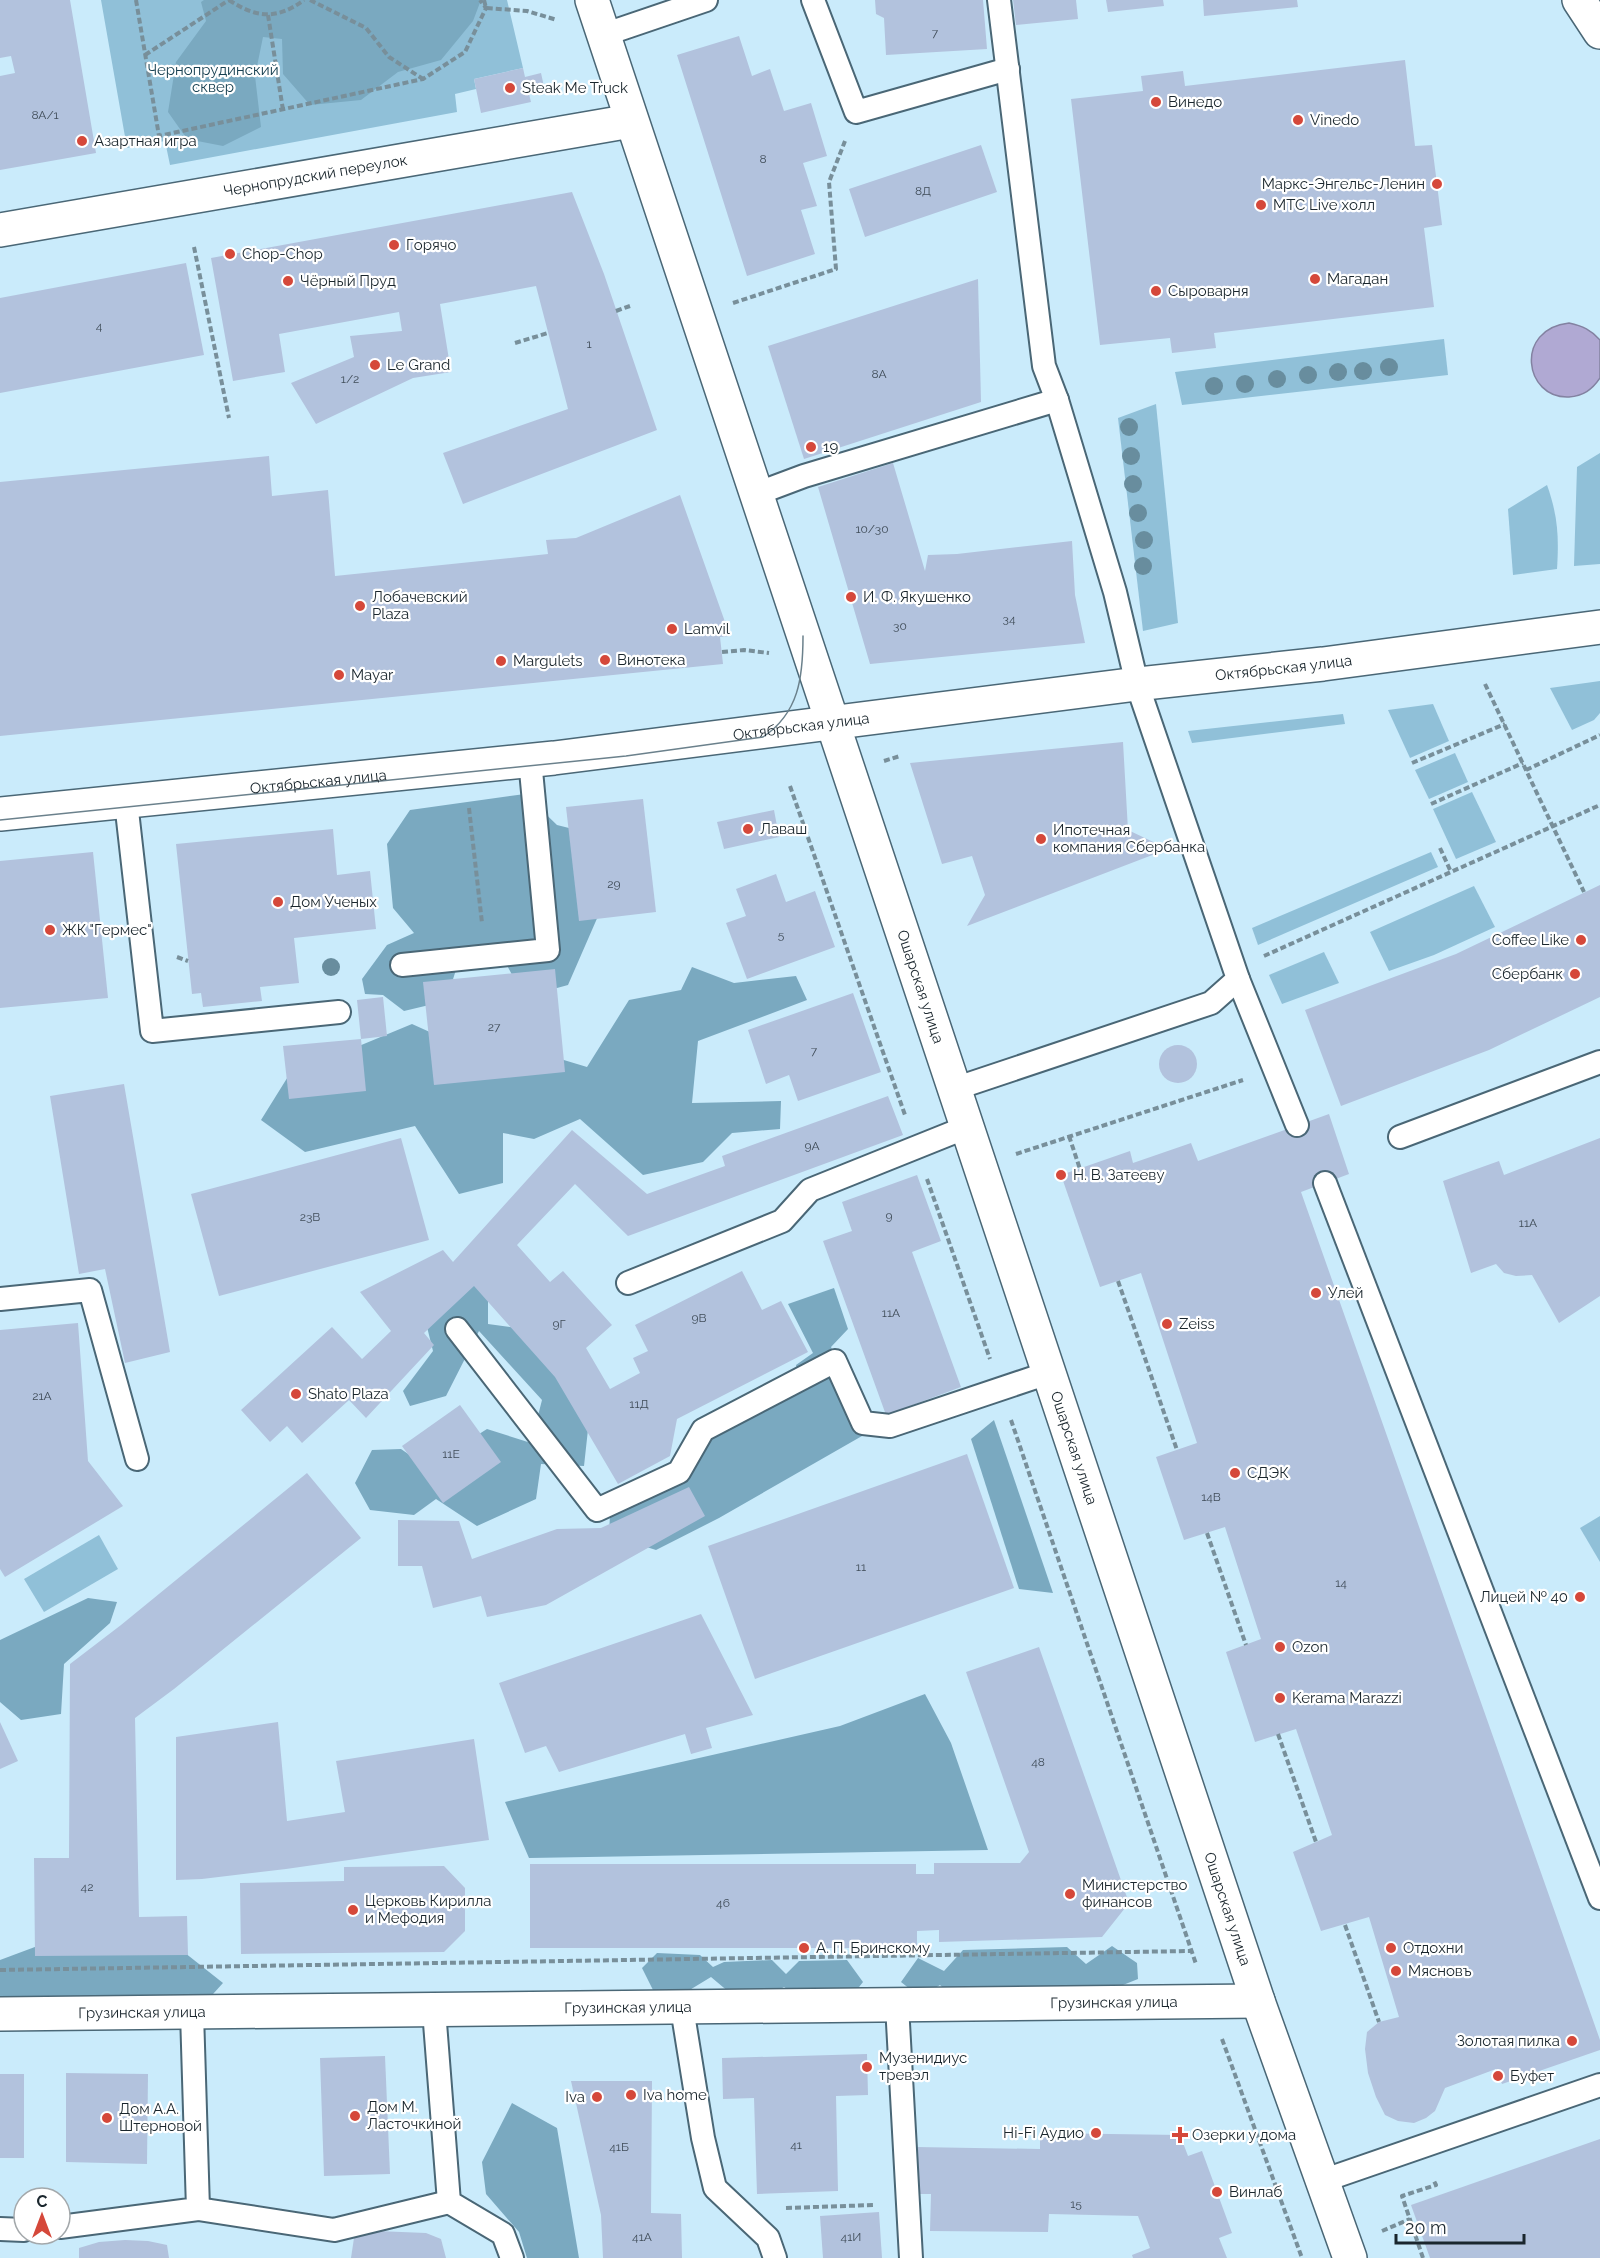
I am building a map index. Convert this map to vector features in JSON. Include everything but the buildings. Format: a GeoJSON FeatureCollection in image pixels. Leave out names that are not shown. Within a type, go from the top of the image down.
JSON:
{"type":"FeatureCollection","features":[{"type":"Feature","properties":{"kind":"street","name":"Ошарская улица"},"geometry":{"type":"LineString","coordinates":[[592,0],[1258,2001],[1350,2258]]}},
{"type":"Feature","properties":{"kind":"street","name":"Чернопрудский переулок"},"geometry":{"type":"LineString","coordinates":[[0,230],[631,121]]}},
{"type":"Feature","properties":{"kind":"street","name":"Октябрьская улица"},"geometry":{"type":"LineString","coordinates":[[0,814],[530,760],[1137,684],[1323,664],[1600,627]]}},
{"type":"Feature","properties":{"kind":"street","name":"Грузинская улица"},"geometry":{"type":"LineString","coordinates":[[0,2014],[1258,2001]]}},
{"type":"Feature","properties":{"kind":"lane"},"geometry":{"type":"LineString","coordinates":[[603,35],[706,0]]}},
{"type":"Feature","properties":{"kind":"lane"},"geometry":{"type":"LineString","coordinates":[[813,0],[856,112],[1008,69]]}},
{"type":"Feature","properties":{"kind":"lane"},"geometry":{"type":"LineString","coordinates":[[999,0],[1044,366],[1057,400],[1115,592],[1137,684],[1238,979],[1297,1125]]}},
{"type":"Feature","properties":{"kind":"lane"},"geometry":{"type":"LineString","coordinates":[[756,494],[804,476],[1057,400]]}},
{"type":"Feature","properties":{"kind":"lane"},"geometry":{"type":"LineString","coordinates":[[402,965],[548,950],[530,760]]}},
{"type":"Feature","properties":{"kind":"lane"},"geometry":{"type":"LineString","coordinates":[[126,802],[152,1031],[339,1012]]}},
{"type":"Feature","properties":{"kind":"lane"},"geometry":{"type":"LineString","coordinates":[[954,1089],[1211,1003],[1238,979]]}},
{"type":"Feature","properties":{"kind":"lane"},"geometry":{"type":"LineString","coordinates":[[1400,1137],[1600,1062]]}},
{"type":"Feature","properties":{"kind":"lane"},"geometry":{"type":"LineString","coordinates":[[628,1283],[782,1221],[810,1190],[967,1127]]}},
{"type":"Feature","properties":{"kind":"lane"},"geometry":{"type":"LineString","coordinates":[[1325,1183],[1600,1899]]}},
{"type":"Feature","properties":{"kind":"lane"},"geometry":{"type":"LineString","coordinates":[[0,1299],[90,1290],[137,1458]]}},
{"type":"Feature","properties":{"kind":"lane"},"geometry":{"type":"LineString","coordinates":[[458,1329],[597,1510],[680,1472],[703,1430],[835,1361],[863,1423],[890,1426],[1048,1373]]}},
{"type":"Feature","properties":{"kind":"lane"},"geometry":{"type":"LineString","coordinates":[[897,2005],[911,2258]]}},
{"type":"Feature","properties":{"kind":"lane"},"geometry":{"type":"LineString","coordinates":[[682,2008],[703,2138],[715,2188],[768,2238],[776,2258]]}},
{"type":"Feature","properties":{"kind":"lane"},"geometry":{"type":"LineString","coordinates":[[434,2010],[449,2202]]}},
{"type":"Feature","properties":{"kind":"lane"},"geometry":{"type":"LineString","coordinates":[[192,2013],[198,2209]]}},
{"type":"Feature","properties":{"kind":"lane"},"geometry":{"type":"LineString","coordinates":[[1322,2181],[1600,2085]]}},
{"type":"Feature","properties":{"kind":"lane"},"geometry":{"type":"LineString","coordinates":[[72,2225],[198,2209],[333,2230],[449,2202],[503,2234],[512,2258]]}},
{"type":"Feature","properties":{"kind":"path"},"geometry":{"type":"LineString","coordinates":[[136,0],[159,136],[423,79],[465,52],[486,8]]}},
{"type":"Feature","properties":{"kind":"path"},"geometry":{"type":"LineString","coordinates":[[145,55],[229,0],[247,12],[268,15],[289,11],[304,0]]}},
{"type":"Feature","properties":{"kind":"path"},"geometry":{"type":"LineString","coordinates":[[310,0],[366,28],[389,57],[423,79]]}},
{"type":"Feature","properties":{"kind":"path"},"geometry":{"type":"LineString","coordinates":[[482,0],[486,8]]}},
{"type":"Feature","properties":{"kind":"path"},"geometry":{"type":"LineString","coordinates":[[486,8],[527,11],[603,35]]}},
{"type":"Feature","properties":{"kind":"path"},"geometry":{"type":"LineString","coordinates":[[268,15],[283,110]]}},
{"type":"Feature","properties":{"kind":"path"},"geometry":{"type":"LineString","coordinates":[[696,315],[836,269],[829,182],[856,112]]}},
{"type":"Feature","properties":{"kind":"path"},"geometry":{"type":"LineString","coordinates":[[194,247],[229,418]]}},
{"type":"Feature","properties":{"kind":"path"},"geometry":{"type":"LineString","coordinates":[[616,311],[630,306]]}},
{"type":"Feature","properties":{"kind":"path"},"geometry":{"type":"LineString","coordinates":[[515,343],[548,333]]}},
{"type":"Feature","properties":{"kind":"path"},"geometry":{"type":"LineString","coordinates":[[722,652],[744,650]]}},
{"type":"Feature","properties":{"kind":"path"},"geometry":{"type":"LineString","coordinates":[[1485,684],[1584,892]]}},
{"type":"Feature","properties":{"kind":"path"},"geometry":{"type":"LineString","coordinates":[[1412,763],[1505,724]]}},
{"type":"Feature","properties":{"kind":"path"},"geometry":{"type":"LineString","coordinates":[[1526,770],[1600,735]]}},
{"type":"Feature","properties":{"kind":"path"},"geometry":{"type":"LineString","coordinates":[[880,763],[908,753]]}},
{"type":"Feature","properties":{"kind":"path"},"geometry":{"type":"LineString","coordinates":[[1431,804],[1523,763]]}},
{"type":"Feature","properties":{"kind":"path"},"geometry":{"type":"LineString","coordinates":[[1261,958],[1600,805]]}},
{"type":"Feature","properties":{"kind":"path"},"geometry":{"type":"LineString","coordinates":[[469,808],[485,956]]}},
{"type":"Feature","properties":{"kind":"path"},"geometry":{"type":"LineString","coordinates":[[1440,848],[1451,872]]}},
{"type":"Feature","properties":{"kind":"path"},"geometry":{"type":"LineString","coordinates":[[980,1167],[1273,1070]]}},
{"type":"Feature","properties":{"kind":"path"},"geometry":{"type":"LineString","coordinates":[[1069,1136],[1080,1169]]}},
{"type":"Feature","properties":{"kind":"path"},"geometry":{"type":"LineString","coordinates":[[1118,1281],[1177,1450]]}},
{"type":"Feature","properties":{"kind":"path"},"geometry":{"type":"LineString","coordinates":[[1207,1533],[1246,1645]]}},
{"type":"Feature","properties":{"kind":"path"},"geometry":{"type":"LineString","coordinates":[[1278,1734],[1316,1842]]}},
{"type":"Feature","properties":{"kind":"path"},"geometry":{"type":"LineString","coordinates":[[1345,1925],[1379,2022]]}},
{"type":"Feature","properties":{"kind":"path"},"geometry":{"type":"LineString","coordinates":[[0,1970],[1191,1951]]}},
{"type":"Feature","properties":{"kind":"path"},"geometry":{"type":"LineString","coordinates":[[1209,2002],[1302,2258]]}},
{"type":"Feature","properties":{"kind":"path"},"geometry":{"type":"LineString","coordinates":[[1422,2146],[1436,2185],[1402,2196],[1423,2258]]}},
{"type":"Feature","properties":{"kind":"path"},"geometry":{"type":"LineString","coordinates":[[738,2210],[908,2204]]}},
{"type":"Feature","properties":{"kind":"green space","name":"Чернопрудинский сквер"},"geometry":{"type":"Polygon","coordinates":[[[101,0],[507,0],[523,68],[474,79],[476,89],[455,94],[457,112],[170,165],[165,141],[127,148],[101,0]]]}},
{"type":"Feature","properties":{"kind":"green space"},"geometry":{"type":"Polygon","coordinates":[[[204,0],[481,0],[473,21],[441,60],[398,72],[361,100],[310,105],[283,74],[282,39],[263,37],[255,76],[261,127],[223,146],[187,139],[168,112],[176,62],[206,21],[201,2],[204,0]]]}},
{"type":"Feature","properties":{"kind":"green space"},"geometry":{"type":"Polygon","coordinates":[[[1444,339],[1448,375],[1182,405],[1175,372],[1444,339]]]}},
{"type":"Feature","properties":{"kind":"green space"},"geometry":{"type":"Polygon","coordinates":[[[1156,404],[1178,623],[1143,631],[1118,418],[1156,404]]]}},
{"type":"Feature","properties":{"kind":"green space"},"geometry":{"type":"Polygon","coordinates":[[[1600,453],[1600,564],[1574,566],[1577,467],[1600,453]]]}},
{"type":"Feature","properties":{"kind":"green space"},"geometry":{"type":"Polygon","coordinates":[[[1547,485],[1557,527],[1557,569],[1513,575],[1508,509],[1547,485]]]}},
{"type":"Feature","properties":{"kind":"green space"},"geometry":{"type":"Polygon","coordinates":[[[1600,681],[1600,713],[1594,720],[1572,730],[1550,688],[1600,681]]]}},
{"type":"Feature","properties":{"kind":"green space"},"geometry":{"type":"Polygon","coordinates":[[[1433,704],[1449,741],[1410,758],[1388,710],[1433,704]]]}},
{"type":"Feature","properties":{"kind":"green space"},"geometry":{"type":"Polygon","coordinates":[[[1343,714],[1345,724],[1192,743],[1188,731],[1343,714]]]}},
{"type":"Feature","properties":{"kind":"green space"},"geometry":{"type":"Polygon","coordinates":[[[1455,753],[1468,782],[1429,799],[1415,770],[1455,753]]]}},
{"type":"Feature","properties":{"kind":"green space"},"geometry":{"type":"Polygon","coordinates":[[[1472,792],[1496,842],[1456,859],[1433,809],[1472,792]]]}},
{"type":"Feature","properties":{"kind":"green space"},"geometry":{"type":"Polygon","coordinates":[[[525,794],[557,825],[585,832],[602,907],[568,985],[524,997],[496,945],[463,948],[446,1001],[404,1011],[383,995],[365,994],[362,979],[387,945],[414,933],[393,908],[387,844],[410,810],[525,794]]]}},
{"type":"Feature","properties":{"kind":"green space"},"geometry":{"type":"Polygon","coordinates":[[[1431,852],[1438,867],[1258,945],[1252,928],[1431,852]]]}},
{"type":"Feature","properties":{"kind":"green space"},"geometry":{"type":"Polygon","coordinates":[[[1474,886],[1495,927],[1434,955],[1389,971],[1370,932],[1474,886]]]}},
{"type":"Feature","properties":{"kind":"green space"},"geometry":{"type":"Polygon","coordinates":[[[1324,952],[1339,983],[1282,1004],[1269,975],[1324,952]]]}},
{"type":"Feature","properties":{"kind":"green space"},"geometry":{"type":"Polygon","coordinates":[[[692,967],[734,983],[796,976],[807,1000],[698,1041],[692,1103],[781,1101],[780,1129],[732,1133],[703,1162],[643,1175],[580,1119],[534,1139],[503,1133],[503,1183],[459,1194],[415,1126],[305,1152],[261,1120],[289,1075],[412,1024],[503,1065],[524,1048],[587,1067],[629,1000],[681,990],[692,967]]]}},
{"type":"Feature","properties":{"kind":"green space"},"geometry":{"type":"Polygon","coordinates":[[[445,1271],[488,1288],[488,1324],[538,1331],[592,1393],[584,1466],[541,1464],[536,1499],[477,1526],[436,1499],[414,1515],[370,1510],[355,1483],[372,1450],[401,1449],[427,1467],[487,1429],[531,1443],[542,1400],[479,1331],[446,1396],[410,1406],[403,1391],[433,1351],[421,1303],[445,1271]]]}},
{"type":"Feature","properties":{"kind":"green space"},"geometry":{"type":"Polygon","coordinates":[[[834,1288],[848,1329],[831,1347],[869,1432],[719,1518],[656,1550],[609,1535],[611,1494],[698,1459],[712,1435],[800,1387],[796,1365],[813,1353],[788,1304],[834,1288]]]}},
{"type":"Feature","properties":{"kind":"green space"},"geometry":{"type":"Polygon","coordinates":[[[994,1420],[1053,1593],[1019,1589],[971,1439],[994,1420]]]}},
{"type":"Feature","properties":{"kind":"green space"},"geometry":{"type":"Polygon","coordinates":[[[1600,1516],[1600,1562],[1580,1528],[1600,1516]]]}},
{"type":"Feature","properties":{"kind":"green space"},"geometry":{"type":"Polygon","coordinates":[[[99,1535],[118,1569],[44,1612],[24,1579],[99,1535]]]}},
{"type":"Feature","properties":{"kind":"green space"},"geometry":{"type":"Polygon","coordinates":[[[88,1598],[117,1602],[110,1623],[64,1664],[61,1714],[21,1720],[0,1702],[0,1640],[88,1598]]]}},
{"type":"Feature","properties":{"kind":"green space"},"geometry":{"type":"Polygon","coordinates":[[[925,1694],[951,1743],[988,1850],[529,1858],[505,1802],[840,1726],[925,1694]]]}},
{"type":"Feature","properties":{"kind":"green space"},"geometry":{"type":"Polygon","coordinates":[[[67,1935],[175,1945],[223,1983],[203,2005],[0,2009],[0,1960],[67,1935]]]}},
{"type":"Feature","properties":{"kind":"green space"},"geometry":{"type":"Polygon","coordinates":[[[1112,1946],[1137,1963],[1138,1979],[1103,1993],[957,2001],[940,1985],[920,1997],[901,1982],[918,1958],[944,1971],[963,1950],[1067,1947],[1086,1964],[1112,1946]]]}},
{"type":"Feature","properties":{"kind":"green space"},"geometry":{"type":"Polygon","coordinates":[[[657,1953],[700,1955],[713,1967],[724,1962],[772,1960],[786,1974],[799,1961],[847,1960],[863,1982],[852,1996],[804,2000],[784,1987],[770,1995],[736,1998],[711,1977],[688,1991],[653,1990],[642,1968],[657,1953]]]}},
{"type":"Feature","properties":{"kind":"green space"},"geometry":{"type":"Polygon","coordinates":[[[512,2103],[557,2128],[579,2258],[527,2258],[519,2232],[486,2194],[482,2162],[512,2103]]]}},
{"type":"Feature","properties":{"kind":"shaded area"},"geometry":{"type":"Polygon","coordinates":[[[1569,323],[1586,329],[1600,340],[1600,378],[1587,392],[1569,397],[1554,395],[1542,387],[1535,376],[1532,363],[1533,350],[1539,337],[1551,328],[1569,323]]]}},
{"type":"Feature","properties":{"kind":"tram line"},"geometry":{"type":"LineString","coordinates":[[0,820],[626,756],[763,737],[784,717],[796,693],[802,666],[803,636]]}},
{"type":"Feature","properties":{"kind":"place","name":"Steak Me Truck"},"geometry":{"type":"Point","coordinates":[510,88]}},
{"type":"Feature","properties":{"kind":"place","name":"Винедо"},"geometry":{"type":"Point","coordinates":[1156,102]}},
{"type":"Feature","properties":{"kind":"place","name":"Vinedo"},"geometry":{"type":"Point","coordinates":[1298,120]}},
{"type":"Feature","properties":{"kind":"place","name":"Азартная игра"},"geometry":{"type":"Point","coordinates":[82,141]}},
{"type":"Feature","properties":{"kind":"place","name":"Маркс-Энгельс-Ленин"},"geometry":{"type":"Point","coordinates":[1437,184]}},
{"type":"Feature","properties":{"kind":"place","name":"МТС Live холл"},"geometry":{"type":"Point","coordinates":[1261,205]}},
{"type":"Feature","properties":{"kind":"place","name":"Горячо"},"geometry":{"type":"Point","coordinates":[394,245]}},
{"type":"Feature","properties":{"kind":"place","name":"Chop-Chop"},"geometry":{"type":"Point","coordinates":[230,254]}},
{"type":"Feature","properties":{"kind":"place","name":"Магадан"},"geometry":{"type":"Point","coordinates":[1315,279]}},
{"type":"Feature","properties":{"kind":"place","name":"Чёрный Пруд"},"geometry":{"type":"Point","coordinates":[288,281]}},
{"type":"Feature","properties":{"kind":"place","name":"Сыроварня"},"geometry":{"type":"Point","coordinates":[1156,291]}},
{"type":"Feature","properties":{"kind":"place","name":"Le Grand"},"geometry":{"type":"Point","coordinates":[375,365]}},
{"type":"Feature","properties":{"kind":"place","name":"19"},"geometry":{"type":"Point","coordinates":[811,447]}},
{"type":"Feature","properties":{"kind":"place","name":"И. Ф. Якушенко"},"geometry":{"type":"Point","coordinates":[851,597]}},
{"type":"Feature","properties":{"kind":"place","name":"Лобачевский Plaza"},"geometry":{"type":"Point","coordinates":[360,606]}},
{"type":"Feature","properties":{"kind":"place","name":"Lamvil"},"geometry":{"type":"Point","coordinates":[672,629]}},
{"type":"Feature","properties":{"kind":"place","name":"Винотека"},"geometry":{"type":"Point","coordinates":[605,660]}},
{"type":"Feature","properties":{"kind":"place","name":"Margulets"},"geometry":{"type":"Point","coordinates":[501,661]}},
{"type":"Feature","properties":{"kind":"place","name":"Mayar"},"geometry":{"type":"Point","coordinates":[339,675]}},
{"type":"Feature","properties":{"kind":"place","name":"Лаваш"},"geometry":{"type":"Point","coordinates":[748,829]}},
{"type":"Feature","properties":{"kind":"place","name":"Ипотечная компания Сбербанка"},"geometry":{"type":"Point","coordinates":[1041,839]}},
{"type":"Feature","properties":{"kind":"place","name":"Дом Ученых"},"geometry":{"type":"Point","coordinates":[278,902]}},
{"type":"Feature","properties":{"kind":"place","name":"ЖК \"Гермес\""},"geometry":{"type":"Point","coordinates":[50,930]}},
{"type":"Feature","properties":{"kind":"place","name":"Coffee Like"},"geometry":{"type":"Point","coordinates":[1581,940]}},
{"type":"Feature","properties":{"kind":"place","name":"Сбербанк"},"geometry":{"type":"Point","coordinates":[1575,974]}},
{"type":"Feature","properties":{"kind":"place","name":"Н. В. Затееву"},"geometry":{"type":"Point","coordinates":[1061,1175]}},
{"type":"Feature","properties":{"kind":"place","name":"Улей"},"geometry":{"type":"Point","coordinates":[1316,1293]}},
{"type":"Feature","properties":{"kind":"place","name":"Zeiss"},"geometry":{"type":"Point","coordinates":[1167,1324]}},
{"type":"Feature","properties":{"kind":"place","name":"Shato Plaza"},"geometry":{"type":"Point","coordinates":[296,1394]}},
{"type":"Feature","properties":{"kind":"place","name":"СДЭК"},"geometry":{"type":"Point","coordinates":[1235,1473]}},
{"type":"Feature","properties":{"kind":"place","name":"Лицей № 40"},"geometry":{"type":"Point","coordinates":[1580,1597]}},
{"type":"Feature","properties":{"kind":"place","name":"Ozon"},"geometry":{"type":"Point","coordinates":[1280,1647]}},
{"type":"Feature","properties":{"kind":"place","name":"Kerama Marazzi"},"geometry":{"type":"Point","coordinates":[1280,1698]}},
{"type":"Feature","properties":{"kind":"place","name":"Министерство финансов"},"geometry":{"type":"Point","coordinates":[1070,1894]}},
{"type":"Feature","properties":{"kind":"place","name":"Церковь Кирилла и Мефодия"},"geometry":{"type":"Point","coordinates":[353,1910]}},
{"type":"Feature","properties":{"kind":"place","name":"А. П. Бринскому"},"geometry":{"type":"Point","coordinates":[804,1948]}},
{"type":"Feature","properties":{"kind":"place","name":"Отдохни"},"geometry":{"type":"Point","coordinates":[1391,1948]}},
{"type":"Feature","properties":{"kind":"place","name":"Мясновъ"},"geometry":{"type":"Point","coordinates":[1396,1971]}},
{"type":"Feature","properties":{"kind":"place","name":"Золотая пилка"},"geometry":{"type":"Point","coordinates":[1572,2041]}},
{"type":"Feature","properties":{"kind":"place","name":"Музенидиус тревэл"},"geometry":{"type":"Point","coordinates":[867,2067]}},
{"type":"Feature","properties":{"kind":"place","name":"Буфет"},"geometry":{"type":"Point","coordinates":[1498,2076]}},
{"type":"Feature","properties":{"kind":"place","name":"Iva home"},"geometry":{"type":"Point","coordinates":[631,2095]}},
{"type":"Feature","properties":{"kind":"place","name":"Iva"},"geometry":{"type":"Point","coordinates":[597,2097]}},
{"type":"Feature","properties":{"kind":"place","name":"Дом М. Ласточкиной"},"geometry":{"type":"Point","coordinates":[355,2116]}},
{"type":"Feature","properties":{"kind":"place","name":"Дом А.А. Штерновой"},"geometry":{"type":"Point","coordinates":[107,2118]}},
{"type":"Feature","properties":{"kind":"place","name":"Hi-Fi Аудио"},"geometry":{"type":"Point","coordinates":[1096,2133]}},
{"type":"Feature","properties":{"kind":"place","name":"Озерки у дома"},"geometry":{"type":"Point","coordinates":[1180,2135]}},
{"type":"Feature","properties":{"kind":"place","name":"Винлаб"},"geometry":{"type":"Point","coordinates":[1217,2192]}}]}
